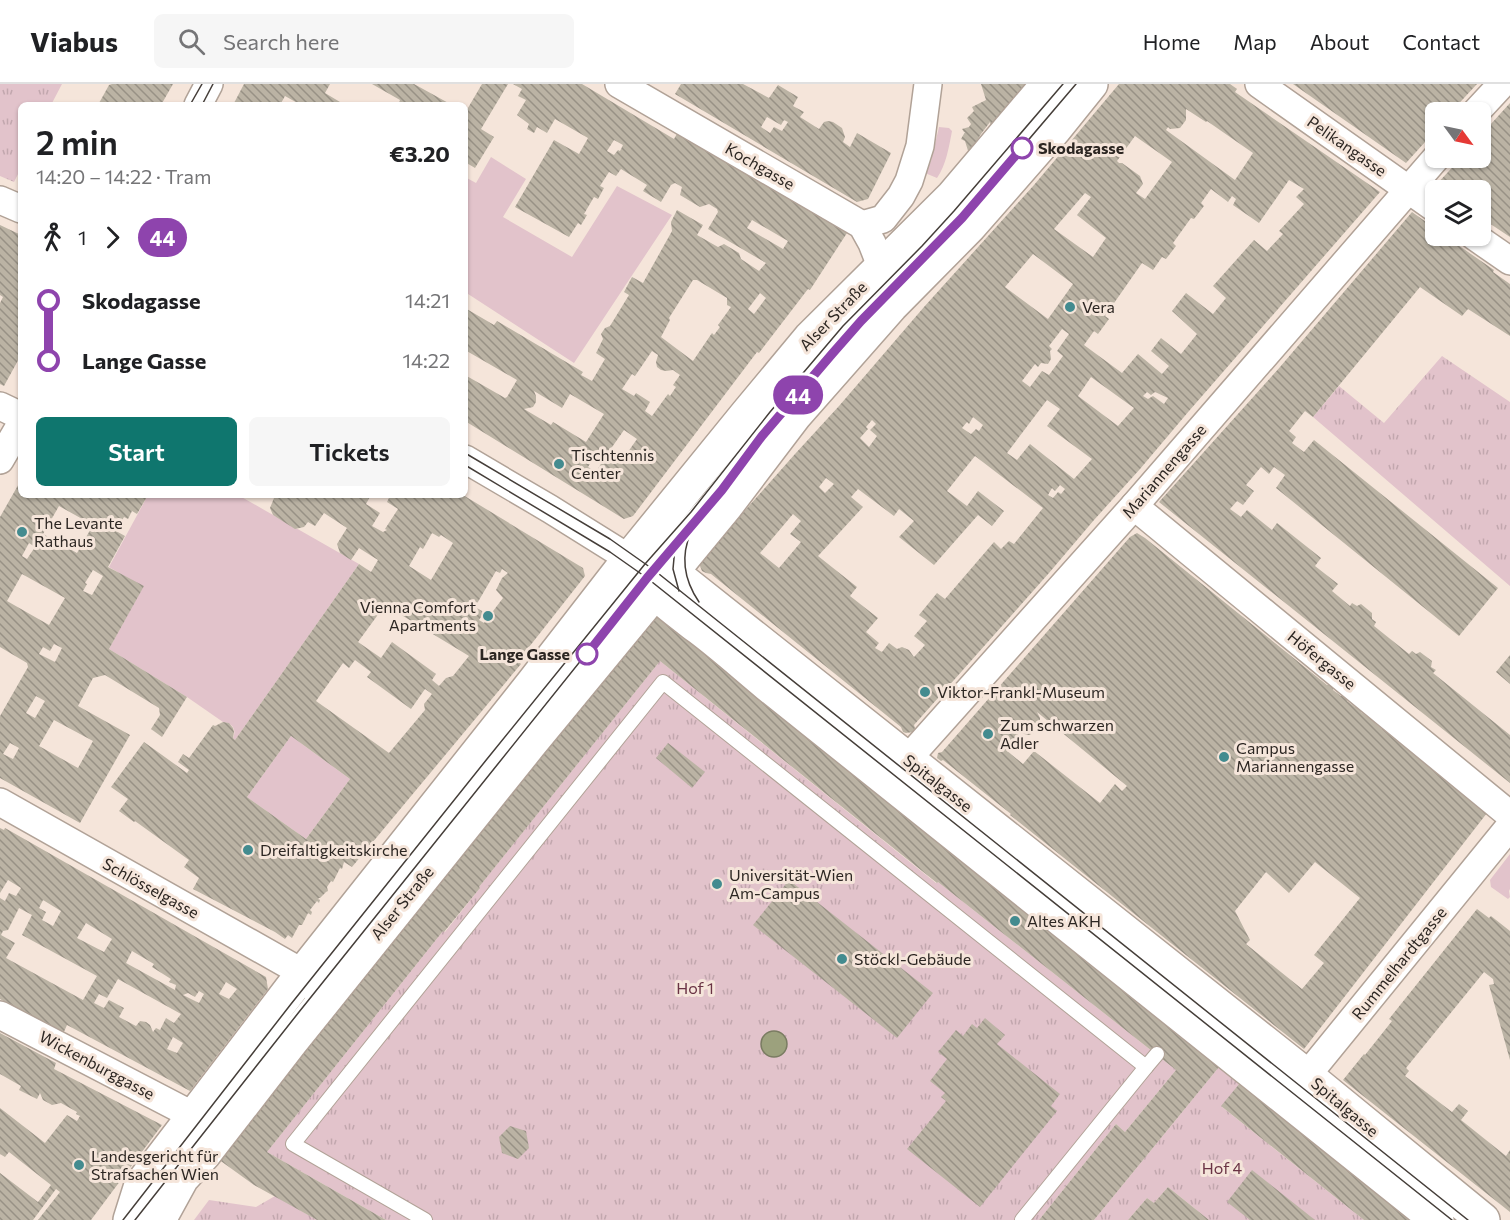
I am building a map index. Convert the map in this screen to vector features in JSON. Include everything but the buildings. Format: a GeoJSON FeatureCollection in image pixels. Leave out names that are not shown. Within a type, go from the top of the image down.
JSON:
{"type":"FeatureCollection","features":[{"type":"Feature","properties":{"kind":"main road","name":"Alser Straße"},"geometry":{"type":"LineString","coordinates":[[137,1220],[182,1178],[212,1144],[530,744],[650,573],[739,424],[810,338],[883,278],[1048,84]]}},
{"type":"Feature","properties":{"kind":"main road","name":"Alser Straße"},"geometry":{"type":"LineString","coordinates":[[137,1220],[149,1186],[201,1122],[303,986],[650,573],[726,506],[795,415],[891,306],[970,226],[1091,84]]}},
{"type":"Feature","properties":{"kind":"main road","name":"Spitalgasse"},"geometry":{"type":"LineString","coordinates":[[650,573],[898,770],[1191,1012],[1483,1220]]}},
{"type":"Feature","properties":{"kind":"main road","name":"Spitalgasse"},"geometry":{"type":"LineString","coordinates":[[1297,1088],[1437,1220]]}},
{"type":"Feature","properties":{"kind":"street"},"geometry":{"type":"LineString","coordinates":[[200,102],[209,84]]}},
{"type":"Feature","properties":{"kind":"street","name":"Kochgasse"},"geometry":{"type":"LineString","coordinates":[[619,84],[862,225]]}},
{"type":"Feature","properties":{"kind":"street"},"geometry":{"type":"LineString","coordinates":[[883,278],[872,243],[862,225],[883,219],[901,196],[909,181],[920,146],[928,84]]}},
{"type":"Feature","properties":{"kind":"street","name":"Pelikangasse"},"geometry":{"type":"LineString","coordinates":[[1259,84],[1425,201]]}},
{"type":"Feature","properties":{"kind":"street"},"geometry":{"type":"LineString","coordinates":[[1485,102],[1502,84]]}},
{"type":"Feature","properties":{"kind":"street","name":"Mariannengasse"},"geometry":{"type":"LineString","coordinates":[[898,770],[1134,506],[1427,168]]}},
{"type":"Feature","properties":{"kind":"street"},"geometry":{"type":"LineString","coordinates":[[0,200],[18,208]]}},
{"type":"Feature","properties":{"kind":"street"},"geometry":{"type":"LineString","coordinates":[[1488,246],[1510,261]]}},
{"type":"Feature","properties":{"kind":"street"},"geometry":{"type":"LineString","coordinates":[[0,406],[18,415]]}},
{"type":"Feature","properties":{"kind":"street"},"geometry":{"type":"LineString","coordinates":[[0,460],[18,429]]}},
{"type":"Feature","properties":{"kind":"street"},"geometry":{"type":"LineString","coordinates":[[468,461],[650,573]]}},
{"type":"Feature","properties":{"kind":"street","name":"Höfergasse"},"geometry":{"type":"LineString","coordinates":[[1134,506],[1510,815]]}},
{"type":"Feature","properties":{"kind":"street","name":"Schlösselgasse"},"geometry":{"type":"LineString","coordinates":[[0,802],[303,986]]}},
{"type":"Feature","properties":{"kind":"street","name":"Rummelhardtgasse"},"geometry":{"type":"LineString","coordinates":[[1297,1088],[1510,826]]}},
{"type":"Feature","properties":{"kind":"street","name":"Wickenburggasse"},"geometry":{"type":"LineString","coordinates":[[0,1015],[201,1122]]}},
{"type":"Feature","properties":{"kind":"lane"},"geometry":{"type":"LineString","coordinates":[[986,182],[1069,84]]}},
{"type":"Feature","properties":{"kind":"lane"},"geometry":{"type":"LineString","coordinates":[[923,252],[972,198]]}},
{"type":"Feature","properties":{"kind":"lane"},"geometry":{"type":"LineString","coordinates":[[425,1220],[293,1144],[663,682],[1146,1067]]}},
{"type":"Feature","properties":{"kind":"lane"},"geometry":{"type":"LineString","coordinates":[[1022,1220],[1156,1054]]}},
{"type":"Feature","properties":{"kind":"green space"},"geometry":{"type":"Polygon","coordinates":[[[0,84],[62,84],[53,102],[18,102],[18,174],[14,182],[0,176],[0,84]]]}},
{"type":"Feature","properties":{"kind":"green space"},"geometry":{"type":"Polygon","coordinates":[[[939,127],[949,128],[952,131],[945,162],[937,178],[925,173],[931,161],[939,127]]]}},
{"type":"Feature","properties":{"kind":"green space"},"geometry":{"type":"Polygon","coordinates":[[[491,157],[526,179],[503,217],[572,257],[617,186],[672,215],[574,363],[468,294],[468,179],[476,183],[491,157]]]}},
{"type":"Feature","properties":{"kind":"green space"},"geometry":{"type":"Polygon","coordinates":[[[1442,356],[1510,402],[1510,586],[1313,417],[1339,386],[1384,423],[1442,356]]]}},
{"type":"Feature","properties":{"kind":"green space"},"geometry":{"type":"Polygon","coordinates":[[[146,498],[243,498],[359,564],[235,740],[233,738],[234,729],[231,725],[109,649],[143,587],[109,567],[146,498]]]}},
{"type":"Feature","properties":{"kind":"green space","name":"Hof 1"},"geometry":{"type":"Polygon","coordinates":[[[660,661],[936,883],[938,882],[1176,1070],[1125,1132],[1116,1124],[1039,1220],[386,1220],[267,1152],[660,661]]]}},
{"type":"Feature","properties":{"kind":"green space"},"geometry":{"type":"Polygon","coordinates":[[[291,736],[350,779],[306,839],[247,797],[291,736]]]}},
{"type":"Feature","properties":{"kind":"green space"},"geometry":{"type":"Polygon","coordinates":[[[1510,854],[1510,897],[1508,899],[1491,887],[1490,880],[1510,854]]]}},
{"type":"Feature","properties":{"kind":"green space","name":"Hof 4"},"geometry":{"type":"Polygon","coordinates":[[[1219,1067],[1240,1083],[1222,1107],[1364,1220],[1209,1220],[1168,1187],[1154,1203],[1147,1198],[1128,1220],[1094,1220],[1219,1067]]]}},
{"type":"Feature","properties":{"kind":"green space"},"geometry":{"type":"Polygon","coordinates":[[[275,1196],[317,1220],[194,1220],[209,1200],[256,1207],[275,1196]]]}},
{"type":"Feature","properties":{"kind":"shaded area"},"geometry":{"type":"Polygon","coordinates":[[[774,1031],[783,1035],[787,1044],[783,1053],[774,1057],[765,1053],[761,1044],[765,1035],[774,1031]]]}},
{"type":"Feature","properties":{"kind":"tram line"},"geometry":{"type":"LineString","coordinates":[[192,102],[202,84]]}},
{"type":"Feature","properties":{"kind":"tram line"},"geometry":{"type":"LineString","coordinates":[[204,102],[213,84]]}},
{"type":"Feature","properties":{"kind":"tram line"},"geometry":{"type":"LineString","coordinates":[[123,1220],[291,1004],[487,759],[645,564],[691,512],[770,412],[843,326],[954,211],[1063,84]]}},
{"type":"Feature","properties":{"kind":"tram line"},"geometry":{"type":"LineString","coordinates":[[135,1220],[647,578],[722,490],[771,425],[861,321],[962,218],[1076,84]]}},
{"type":"Feature","properties":{"kind":"tram line","name":"44"},"geometry":{"type":"LineString","coordinates":[[587,654],[647,578],[703,514],[762,436],[832,354],[861,321],[962,218],[1022,148]]}},
{"type":"Feature","properties":{"kind":"tram line"},"geometry":{"type":"LineString","coordinates":[[468,455],[610,539],[654,570],[1468,1220]]}},
{"type":"Feature","properties":{"kind":"tram line"},"geometry":{"type":"LineString","coordinates":[[468,467],[610,552],[647,578],[1452,1220]]}},
{"type":"Feature","properties":{"kind":"tram line"},"geometry":{"type":"LineString","coordinates":[[691,532],[686,550],[685,568],[690,585],[699,602]]}},
{"type":"Feature","properties":{"kind":"tram line"},"geometry":{"type":"LineString","coordinates":[[675,547],[673,569],[679,591]]}},
{"type":"Feature","properties":{"kind":"place","name":"Skodagasse"},"geometry":{"type":"Point","coordinates":[1022,148]}},
{"type":"Feature","properties":{"kind":"place","name":"Vera"},"geometry":{"type":"Point","coordinates":[1070,307]}},
{"type":"Feature","properties":{"kind":"place","name":"Tischtennis Center"},"geometry":{"type":"Point","coordinates":[559,464]}},
{"type":"Feature","properties":{"kind":"place","name":"The Levante Rathaus"},"geometry":{"type":"Point","coordinates":[22,532]}},
{"type":"Feature","properties":{"kind":"place","name":"Vienna Comfort Apartments"},"geometry":{"type":"Point","coordinates":[488,616]}},
{"type":"Feature","properties":{"kind":"place","name":"Lange Gasse"},"geometry":{"type":"Point","coordinates":[587,654]}},
{"type":"Feature","properties":{"kind":"place","name":"Viktor-Frankl-Museum"},"geometry":{"type":"Point","coordinates":[925,692]}},
{"type":"Feature","properties":{"kind":"place","name":"Zum schwarzen Adler"},"geometry":{"type":"Point","coordinates":[988,734]}},
{"type":"Feature","properties":{"kind":"place","name":"Campus Mariannengasse"},"geometry":{"type":"Point","coordinates":[1224,757]}},
{"type":"Feature","properties":{"kind":"place","name":"Dreifaltigkeitskirche"},"geometry":{"type":"Point","coordinates":[248,850]}},
{"type":"Feature","properties":{"kind":"place","name":"Universität-Wien Am-Campus"},"geometry":{"type":"Point","coordinates":[717,884]}},
{"type":"Feature","properties":{"kind":"place","name":"Altes AKH"},"geometry":{"type":"Point","coordinates":[1015,921]}},
{"type":"Feature","properties":{"kind":"place","name":"Stöckl-Gebäude"},"geometry":{"type":"Point","coordinates":[842,959]}},
{"type":"Feature","properties":{"kind":"place","name":"Landesgericht für Strafsachen Wien"},"geometry":{"type":"Point","coordinates":[79,1165]}}]}
